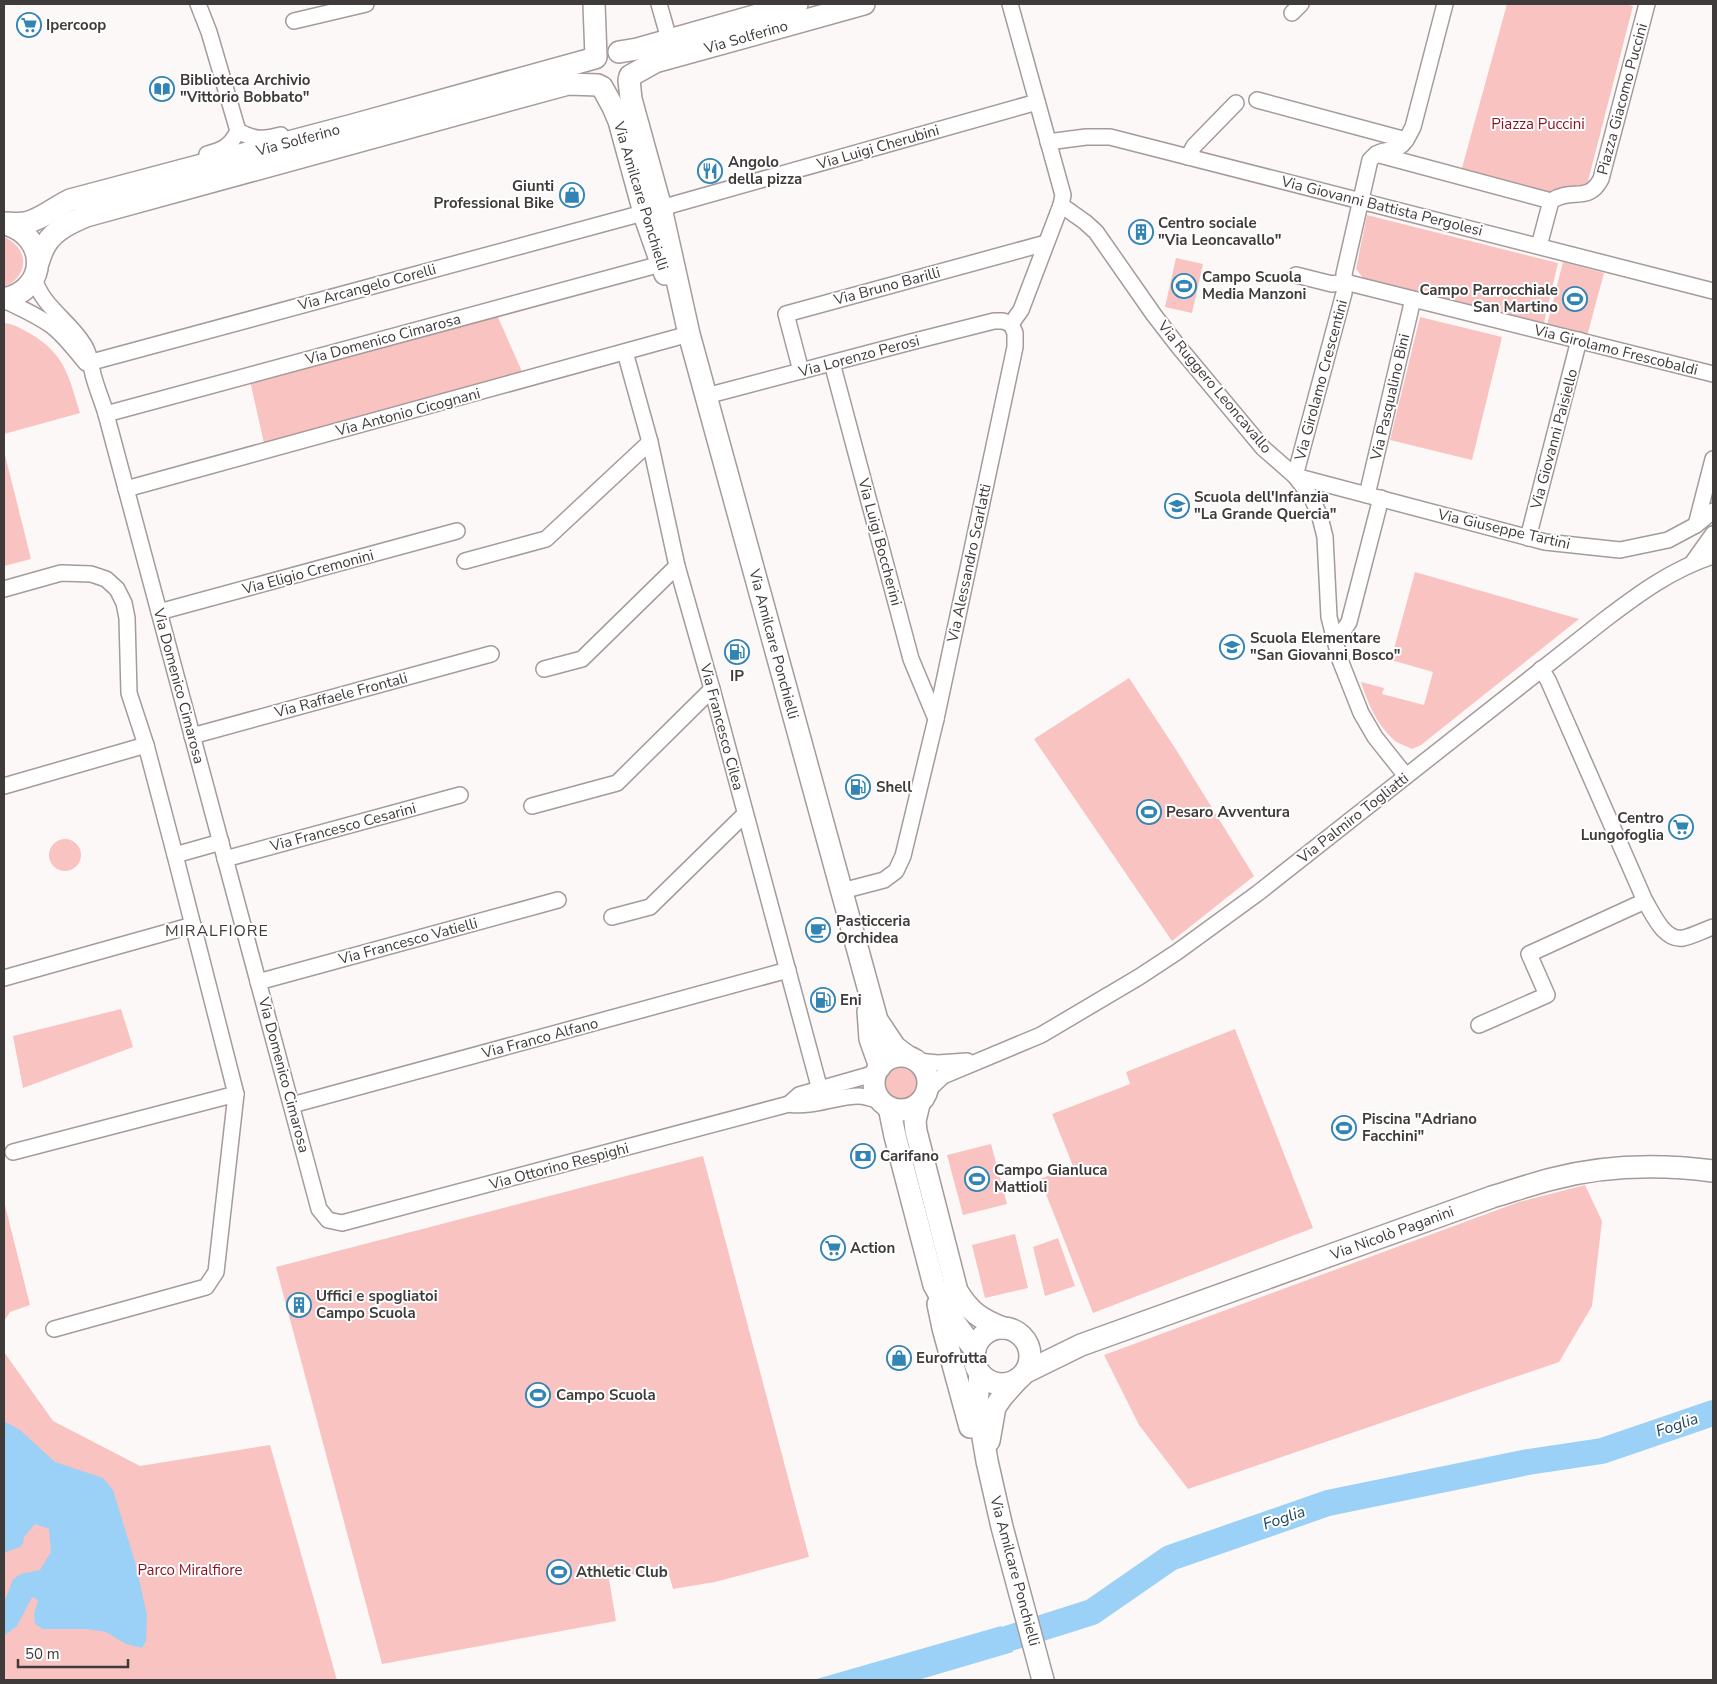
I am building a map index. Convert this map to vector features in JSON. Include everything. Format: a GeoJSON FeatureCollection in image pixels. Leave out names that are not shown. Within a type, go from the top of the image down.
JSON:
{"type":"FeatureCollection","features":[{"type":"Feature","properties":{"kind":"main road"},"geometry":{"type":"LineString","coordinates":[[596,4],[618,51],[624,54],[630,64],[629,78]]}},
{"type":"Feature","properties":{"kind":"main road"},"geometry":{"type":"LineString","coordinates":[[596,4],[595,58],[592,64],[592,75],[600,86]]}},
{"type":"Feature","properties":{"kind":"main road","name":"Via Solferino"},"geometry":{"type":"LineString","coordinates":[[4,223],[25,223],[70,200],[595,58],[606,51],[637,49],[797,4]]}},
{"type":"Feature","properties":{"kind":"main road","name":"Via Solferino"},"geometry":{"type":"LineString","coordinates":[[4,300],[22,293],[29,286],[46,244],[53,235],[86,216],[568,84],[617,89],[629,78],[655,62],[864,4]]}},
{"type":"Feature","properties":{"kind":"main road","name":"Via Amilcare Ponchielli"},"geometry":{"type":"LineString","coordinates":[[629,78],[660,264],[689,334]]}},
{"type":"Feature","properties":{"kind":"main road","name":"Via Amilcare Ponchielli"},"geometry":{"type":"LineString","coordinates":[[600,86],[613,107],[652,210],[689,334],[876,1020],[895,1047],[923,1066],[927,1074],[929,1082],[915,1121],[916,1131],[957,1290],[964,1302],[983,1320],[1011,1330],[1024,1339]]}},
{"type":"Feature","properties":{"kind":"main road","name":"Via Solferino"},"geometry":{"type":"LineString","coordinates":[[4,223],[15,226],[25,233],[32,242],[37,252],[36,270]]}},
{"type":"Feature","properties":{"kind":"main road","name":"Via Amilcare Ponchielli"},"geometry":{"type":"LineString","coordinates":[[858,954],[864,997],[870,1015],[870,1039],[878,1070],[875,1088],[885,1104],[895,1136],[934,1285],[955,1323],[975,1350],[976,1366],[980,1374],[977,1402],[987,1461],[1002,1527],[1043,1680]]}},
{"type":"Feature","properties":{"kind":"main road"},"geometry":{"type":"LineString","coordinates":[[878,1070],[892,1058],[912,1059]]}},
{"type":"Feature","properties":{"kind":"main road"},"geometry":{"type":"LineString","coordinates":[[885,1104],[905,1110],[923,1097]]}},
{"type":"Feature","properties":{"kind":"main road","name":"Via Nicolò Paganini"},"geometry":{"type":"LineString","coordinates":[[1022,1375],[1080,1345],[1492,1197],[1553,1179],[1606,1169],[1644,1166],[1683,1167],[1713,1171]]}},
{"type":"Feature","properties":{"kind":"main road"},"geometry":{"type":"LineString","coordinates":[[934,1285],[942,1328],[968,1422],[987,1461]]}},
{"type":"Feature","properties":{"kind":"main road"},"geometry":{"type":"LineString","coordinates":[[975,1350],[978,1341],[985,1334],[1003,1328]]}},
{"type":"Feature","properties":{"kind":"main road"},"geometry":{"type":"LineString","coordinates":[[980,1374],[994,1383],[1002,1384],[1011,1383],[1022,1375],[1029,1364],[1030,1355],[1029,1347],[1024,1339]]}},
{"type":"Feature","properties":{"kind":"main road","name":"Via Nicolò Paganini"},"geometry":{"type":"LineString","coordinates":[[1024,1339],[1047,1347],[1080,1345]]}},
{"type":"Feature","properties":{"kind":"main road","name":"Via Amilcare Ponchielli"},"geometry":{"type":"LineString","coordinates":[[987,1461],[994,1408],[1002,1396],[1022,1375]]}},
{"type":"Feature","properties":{"kind":"street"},"geometry":{"type":"LineString","coordinates":[[128,185],[157,168],[222,150],[233,140],[238,131],[209,32],[198,4]]}},
{"type":"Feature","properties":{"kind":"street"},"geometry":{"type":"LineString","coordinates":[[294,21],[366,4]]}},
{"type":"Feature","properties":{"kind":"street"},"geometry":{"type":"LineString","coordinates":[[659,4],[669,39]]}},
{"type":"Feature","properties":{"kind":"street"},"geometry":{"type":"LineString","coordinates":[[1010,4],[1063,195],[1061,205],[1021,310],[1011,324]]}},
{"type":"Feature","properties":{"kind":"street"},"geometry":{"type":"LineString","coordinates":[[1345,282],[1344,274],[1370,160],[1382,150],[1392,150],[1400,146],[1406,140],[1413,126],[1445,4]]}},
{"type":"Feature","properties":{"kind":"street","name":"Piazza Giacomo Puccini"},"geometry":{"type":"LineString","coordinates":[[1551,201],[1558,196],[1570,193],[1588,194],[1596,189],[1602,179],[1647,4]]}},
{"type":"Feature","properties":{"kind":"street"},"geometry":{"type":"LineString","coordinates":[[1257,100],[1406,140]]}},
{"type":"Feature","properties":{"kind":"street","name":"Via Luigi Cherubini"},"geometry":{"type":"LineString","coordinates":[[652,210],[1037,102]]}},
{"type":"Feature","properties":{"kind":"street"},"geometry":{"type":"LineString","coordinates":[[1188,157],[1194,146],[1236,103]]}},
{"type":"Feature","properties":{"kind":"street"},"geometry":{"type":"LineString","coordinates":[[238,131],[249,136],[264,139],[323,123],[353,125]]}},
{"type":"Feature","properties":{"kind":"street","name":"Via Giovanni Battista Pergolesi"},"geometry":{"type":"LineString","coordinates":[[1048,142],[1086,137],[1110,137],[1713,291]]}},
{"type":"Feature","properties":{"kind":"street"},"geometry":{"type":"LineString","coordinates":[[1375,154],[1551,201],[1539,246]]}},
{"type":"Feature","properties":{"kind":"street","name":"Via Ruggero Leoncavallo"},"geometry":{"type":"LineString","coordinates":[[1061,205],[1096,232],[1178,346],[1263,448],[1295,476],[1312,498],[1326,538],[1329,617],[1340,660],[1361,713],[1375,737],[1406,776]]}},
{"type":"Feature","properties":{"kind":"street","name":"Via Arcangelo Corelli"},"geometry":{"type":"LineString","coordinates":[[92,366],[652,210]]}},
{"type":"Feature","properties":{"kind":"street","name":"Via Bruno Barilli"},"geometry":{"type":"LineString","coordinates":[[801,371],[786,314],[1046,243]]}},
{"type":"Feature","properties":{"kind":"street","name":"Via Domenico Cimarosa"},"geometry":{"type":"LineString","coordinates":[[106,414],[660,264]]}},
{"type":"Feature","properties":{"kind":"street","name":"Via Domenico Cimarosa"},"geometry":{"type":"LineString","coordinates":[[36,270],[37,288],[44,299],[82,342],[89,353],[320,1209],[328,1220]]}},
{"type":"Feature","properties":{"kind":"street","name":"Via Girolamo Frescobaldi"},"geometry":{"type":"LineString","coordinates":[[1296,275],[1332,284],[1345,282],[1713,374]]}},
{"type":"Feature","properties":{"kind":"street","name":"Via Girolamo Crescentini"},"geometry":{"type":"LineString","coordinates":[[1295,476],[1344,293],[1345,282]]}},
{"type":"Feature","properties":{"kind":"street","name":"Via Pasqualino Bini"},"geometry":{"type":"LineString","coordinates":[[1336,642],[1349,622],[1413,299]]}},
{"type":"Feature","properties":{"kind":"street","name":"Via Domenico Cimarosa"},"geometry":{"type":"LineString","coordinates":[[4,300],[32,313],[53,326],[92,366]]}},
{"type":"Feature","properties":{"kind":"street","name":"Via Lorenzo Perosi"},"geometry":{"type":"LineString","coordinates":[[706,396],[994,321],[1003,321],[1011,324]]}},
{"type":"Feature","properties":{"kind":"street","name":"Via Alessandro Scarlatti"},"geometry":{"type":"LineString","coordinates":[[842,891],[884,880],[896,871],[903,856],[936,719],[1015,347],[1016,333],[1011,324]]}},
{"type":"Feature","properties":{"kind":"street","name":"Via Antonio Cicognani"},"geometry":{"type":"LineString","coordinates":[[126,489],[689,334]]}},
{"type":"Feature","properties":{"kind":"street","name":"Via Giovanni Paisiello"},"geometry":{"type":"LineString","coordinates":[[1528,538],[1579,340]]}},
{"type":"Feature","properties":{"kind":"street","name":"Via Francesco Cilea"},"geometry":{"type":"LineString","coordinates":[[625,352],[650,442],[677,566],[821,1095]]}},
{"type":"Feature","properties":{"kind":"street","name":"Via Luigi Boccherini"},"geometry":{"type":"LineString","coordinates":[[832,363],[910,659],[936,719]]}},
{"type":"Feature","properties":{"kind":"street"},"geometry":{"type":"LineString","coordinates":[[465,561],[546,538],[650,442]]}},
{"type":"Feature","properties":{"kind":"street"},"geometry":{"type":"LineString","coordinates":[[1696,526],[1713,459]]}},
{"type":"Feature","properties":{"kind":"street","name":"Via Giuseppe Tartini"},"geometry":{"type":"LineString","coordinates":[[1295,476],[1528,538],[1570,546],[1620,550],[1668,540],[1696,526],[1713,511]]}},
{"type":"Feature","properties":{"kind":"street","name":"Via Giuseppe Tartini"},"geometry":{"type":"LineString","coordinates":[[1312,498],[1324,492],[1346,489]]}},
{"type":"Feature","properties":{"kind":"street","name":"Via Eligio Cremonini"},"geometry":{"type":"LineString","coordinates":[[159,612],[457,531]]}},
{"type":"Feature","properties":{"kind":"street"},"geometry":{"type":"LineString","coordinates":[[1693,562],[1713,534]]}},
{"type":"Feature","properties":{"kind":"street","name":"Via Palmiro Togliatti"},"geometry":{"type":"LineString","coordinates":[[923,1097],[943,1076],[1041,1035],[1158,965],[1258,893],[1541,669],[1643,591],[1693,562],[1713,556]]}},
{"type":"Feature","properties":{"kind":"street"},"geometry":{"type":"LineString","coordinates":[[544,669],[582,659],[677,566]]}},
{"type":"Feature","properties":{"kind":"street"},"geometry":{"type":"LineString","coordinates":[[4,589],[61,573],[91,574],[106,579],[117,589],[124,603],[127,618],[129,694],[146,745],[236,1094],[216,1272],[206,1287],[54,1329]]}},
{"type":"Feature","properties":{"kind":"street","name":"Via Raffaele Frontali"},"geometry":{"type":"LineString","coordinates":[[192,736],[491,654]]}},
{"type":"Feature","properties":{"kind":"street"},"geometry":{"type":"LineString","coordinates":[[1541,669],[1548,680],[1645,901],[1658,925],[1672,936],[1682,938],[1713,927]]}},
{"type":"Feature","properties":{"kind":"street"},"geometry":{"type":"LineString","coordinates":[[532,806],[617,783],[712,689]]}},
{"type":"Feature","properties":{"kind":"street"},"geometry":{"type":"LineString","coordinates":[[4,786],[146,745]]}},
{"type":"Feature","properties":{"kind":"street","name":"Via Francesco Cesarini"},"geometry":{"type":"LineString","coordinates":[[225,859],[460,795]]}},
{"type":"Feature","properties":{"kind":"street"},"geometry":{"type":"LineString","coordinates":[[612,918],[650,907],[745,814]]}},
{"type":"Feature","properties":{"kind":"street"},"geometry":{"type":"LineString","coordinates":[[175,855],[221,842]]}},
{"type":"Feature","properties":{"kind":"street","name":"Via Francesco Vatielli"},"geometry":{"type":"LineString","coordinates":[[258,982],[558,900]]}},
{"type":"Feature","properties":{"kind":"street"},"geometry":{"type":"LineString","coordinates":[[1479,1025],[1547,995],[1529,954],[1645,901]]}},
{"type":"Feature","properties":{"kind":"street"},"geometry":{"type":"LineString","coordinates":[[4,978],[193,925]]}},
{"type":"Feature","properties":{"kind":"street","name":"Via Franco Alfano"},"geometry":{"type":"LineString","coordinates":[[292,1105],[788,970]]}},
{"type":"Feature","properties":{"kind":"street","name":"Via Palmiro Togliatti"},"geometry":{"type":"LineString","coordinates":[[912,1059],[952,1062],[978,1060]]}},
{"type":"Feature","properties":{"kind":"street","name":"Via Ottorino Respighi"},"geometry":{"type":"LineString","coordinates":[[328,1220],[342,1223],[789,1104],[802,1106],[821,1095],[878,1070]]}},
{"type":"Feature","properties":{"kind":"street"},"geometry":{"type":"LineString","coordinates":[[13,1152],[236,1094]]}},
{"type":"Feature","properties":{"kind":"street","name":"Via Ottorino Respighi"},"geometry":{"type":"LineString","coordinates":[[821,1095],[858,1096],[885,1104]]}},
{"type":"Feature","properties":{"kind":"green space","name":"Piazza Puccini"},"geometry":{"type":"Polygon","coordinates":[[[1507,4],[1624,4],[1633,6],[1587,185],[1550,192],[1462,168],[1507,4]]]}},
{"type":"Feature","properties":{"kind":"green space"},"geometry":{"type":"Polygon","coordinates":[[[1367,215],[1558,263],[1544,323],[1364,279],[1356,269],[1367,215]]]}},
{"type":"Feature","properties":{"kind":"green space"},"geometry":{"type":"Polygon","coordinates":[[[4,237],[18,248],[23,262],[18,276],[4,287],[4,237]]]}},
{"type":"Feature","properties":{"kind":"green space","name":"Campo Scuola Media Manzoni"},"geometry":{"type":"Polygon","coordinates":[[[1176,258],[1203,264],[1192,313],[1165,307],[1176,258]]]}},
{"type":"Feature","properties":{"kind":"green space","name":"Campo Parrocchiale San Martino"},"geometry":{"type":"Polygon","coordinates":[[[1563,262],[1604,273],[1587,336],[1547,325],[1563,262]]]}},
{"type":"Feature","properties":{"kind":"green space"},"geometry":{"type":"Polygon","coordinates":[[[497,315],[523,374],[264,443],[250,381],[497,315]]]}},
{"type":"Feature","properties":{"kind":"green space"},"geometry":{"type":"Polygon","coordinates":[[[1420,317],[1502,337],[1472,460],[1390,440],[1420,317]]]}},
{"type":"Feature","properties":{"kind":"green space"},"geometry":{"type":"Polygon","coordinates":[[[4,323],[20,328],[51,349],[69,377],[80,413],[4,434],[4,323]]]}},
{"type":"Feature","properties":{"kind":"green space"},"geometry":{"type":"Polygon","coordinates":[[[4,451],[31,559],[4,566],[4,451]]]}},
{"type":"Feature","properties":{"kind":"green space"},"geometry":{"type":"Polygon","coordinates":[[[1415,572],[1579,619],[1421,745],[1412,749],[1398,743],[1383,728],[1370,706],[1361,682],[1384,688],[1382,694],[1424,705],[1433,672],[1391,660],[1415,572]]]}},
{"type":"Feature","properties":{"kind":"green space","name":"Pesaro Avventura"},"geometry":{"type":"Polygon","coordinates":[[[1129,678],[1175,748],[1254,876],[1172,941],[1034,739],[1129,678]]]}},
{"type":"Feature","properties":{"kind":"green space"},"geometry":{"type":"Polygon","coordinates":[[[65,839],[71,840],[76,844],[80,849],[80,861],[76,866],[71,870],[65,871],[59,870],[54,866],[50,861],[49,855],[50,849],[54,844],[59,840],[65,839]]]}},
{"type":"Feature","properties":{"kind":"green space"},"geometry":{"type":"Polygon","coordinates":[[[121,1009],[133,1047],[23,1088],[13,1036],[121,1009]]]}},
{"type":"Feature","properties":{"kind":"green space"},"geometry":{"type":"Polygon","coordinates":[[[1235,1029],[1313,1228],[1093,1313],[1040,1179],[1073,1166],[1052,1114],[1130,1084],[1126,1072],[1235,1029]]]}},
{"type":"Feature","properties":{"kind":"green space"},"geometry":{"type":"Polygon","coordinates":[[[902,1066],[914,1071],[919,1083],[914,1095],[902,1100],[890,1095],[885,1083],[890,1071],[902,1066]]]}},
{"type":"Feature","properties":{"kind":"green space","name":"Campo Gianluca Mattioli"},"geometry":{"type":"Polygon","coordinates":[[[991,1144],[1007,1204],[963,1215],[947,1155],[991,1144]]]}},
{"type":"Feature","properties":{"kind":"green space","name":"Campo Scuola"},"geometry":{"type":"Polygon","coordinates":[[[703,1156],[809,1557],[715,1582],[673,1589],[667,1568],[609,1579],[616,1621],[382,1664],[276,1267],[703,1156]]]}},
{"type":"Feature","properties":{"kind":"green space"},"geometry":{"type":"Polygon","coordinates":[[[1585,1185],[1602,1221],[1592,1306],[1559,1362],[1188,1489],[1139,1425],[1104,1355],[1519,1202],[1585,1185]]]}},
{"type":"Feature","properties":{"kind":"green space"},"geometry":{"type":"Polygon","coordinates":[[[4,1201],[30,1305],[10,1312],[4,1321],[4,1201]]]}},
{"type":"Feature","properties":{"kind":"green space"},"geometry":{"type":"Polygon","coordinates":[[[1015,1234],[1028,1288],[985,1298],[972,1245],[1015,1234]]]}},
{"type":"Feature","properties":{"kind":"green space"},"geometry":{"type":"Polygon","coordinates":[[[1058,1238],[1075,1286],[1045,1296],[1033,1247],[1058,1238]]]}},
{"type":"Feature","properties":{"kind":"green space","name":"Parco Miralfiore"},"geometry":{"type":"Polygon","coordinates":[[[4,1352],[53,1421],[140,1466],[270,1445],[337,1680],[4,1680],[4,1352]]]}},
{"type":"Feature","properties":{"kind":"water"},"geometry":{"type":"Polygon","coordinates":[[[4,1421],[20,1430],[55,1462],[103,1478],[113,1490],[135,1562],[147,1615],[146,1641],[142,1648],[126,1644],[106,1632],[87,1629],[43,1629],[35,1624],[34,1614],[38,1600],[32,1597],[17,1626],[4,1636],[4,1599],[13,1579],[21,1574],[40,1570],[51,1552],[49,1529],[35,1524],[24,1537],[22,1546],[4,1553],[4,1421]]]}},
{"type":"Feature","properties":{"kind":"water"},"geometry":{"type":"Polygon","coordinates":[[[1001,1626],[1013,1652],[918,1680],[813,1680],[1001,1626]]]}},
{"type":"Feature","properties":{"kind":"waterway","name":"Foglia"},"geometry":{"type":"LineString","coordinates":[[972,1650],[1092,1612],[1170,1558],[1328,1503],[1528,1462],[1602,1451],[1713,1413]]}},
{"type":"Feature","properties":{"kind":"place","name":"Ipercoop"},"geometry":{"type":"Point","coordinates":[29,25]}},
{"type":"Feature","properties":{"kind":"place","name":"Biblioteca Archivio \"Vittorio Bobbato\""},"geometry":{"type":"Point","coordinates":[162,89]}},
{"type":"Feature","properties":{"kind":"place","name":"Angolo della pizza"},"geometry":{"type":"Point","coordinates":[710,171]}},
{"type":"Feature","properties":{"kind":"place","name":"Giunti Professional Bike"},"geometry":{"type":"Point","coordinates":[572,195]}},
{"type":"Feature","properties":{"kind":"place","name":"Centro sociale \"Via Leoncavallo\""},"geometry":{"type":"Point","coordinates":[1141,232]}},
{"type":"Feature","properties":{"kind":"place","name":"Campo Scuola Media Manzoni"},"geometry":{"type":"Point","coordinates":[1184,286]}},
{"type":"Feature","properties":{"kind":"place","name":"Campo Parrocchiale San Martino"},"geometry":{"type":"Point","coordinates":[1575,299]}},
{"type":"Feature","properties":{"kind":"place","name":"Scuola dell'Infanzia \"La Grande Quercia\""},"geometry":{"type":"Point","coordinates":[1177,506]}},
{"type":"Feature","properties":{"kind":"place","name":"Scuola Elementare \"San Giovanni Bosco\""},"geometry":{"type":"Point","coordinates":[1232,647]}},
{"type":"Feature","properties":{"kind":"place","name":"IP"},"geometry":{"type":"Point","coordinates":[737,652]}},
{"type":"Feature","properties":{"kind":"place","name":"Shell"},"geometry":{"type":"Point","coordinates":[858,787]}},
{"type":"Feature","properties":{"kind":"place","name":"Pesaro Avventura"},"geometry":{"type":"Point","coordinates":[1149,812]}},
{"type":"Feature","properties":{"kind":"place","name":"Centro Lungofoglia"},"geometry":{"type":"Point","coordinates":[1681,827]}},
{"type":"Feature","properties":{"kind":"place","name":"Pasticceria Orchidea"},"geometry":{"type":"Point","coordinates":[818,930]}},
{"type":"Feature","properties":{"kind":"place","name":"Eni"},"geometry":{"type":"Point","coordinates":[823,1000]}},
{"type":"Feature","properties":{"kind":"place","name":"Piscina \"Adriano Facchini\""},"geometry":{"type":"Point","coordinates":[1344,1128]}},
{"type":"Feature","properties":{"kind":"place","name":"Carifano"},"geometry":{"type":"Point","coordinates":[863,1156]}},
{"type":"Feature","properties":{"kind":"place","name":"Campo Gianluca Mattioli"},"geometry":{"type":"Point","coordinates":[977,1179]}},
{"type":"Feature","properties":{"kind":"place","name":"Action"},"geometry":{"type":"Point","coordinates":[833,1248]}},
{"type":"Feature","properties":{"kind":"place","name":"Uffici e spogliatoi Campo Scuola"},"geometry":{"type":"Point","coordinates":[299,1305]}},
{"type":"Feature","properties":{"kind":"place","name":"Eurofrutta"},"geometry":{"type":"Point","coordinates":[899,1358]}},
{"type":"Feature","properties":{"kind":"place","name":"Campo Scuola"},"geometry":{"type":"Point","coordinates":[538,1395]}},
{"type":"Feature","properties":{"kind":"place","name":"Athletic Club"},"geometry":{"type":"Point","coordinates":[559,1572]}},
{"type":"Feature","properties":{"kind":"district","name":"MIRALFIORE"},"geometry":{"type":"Point","coordinates":[217,931]}}]}
